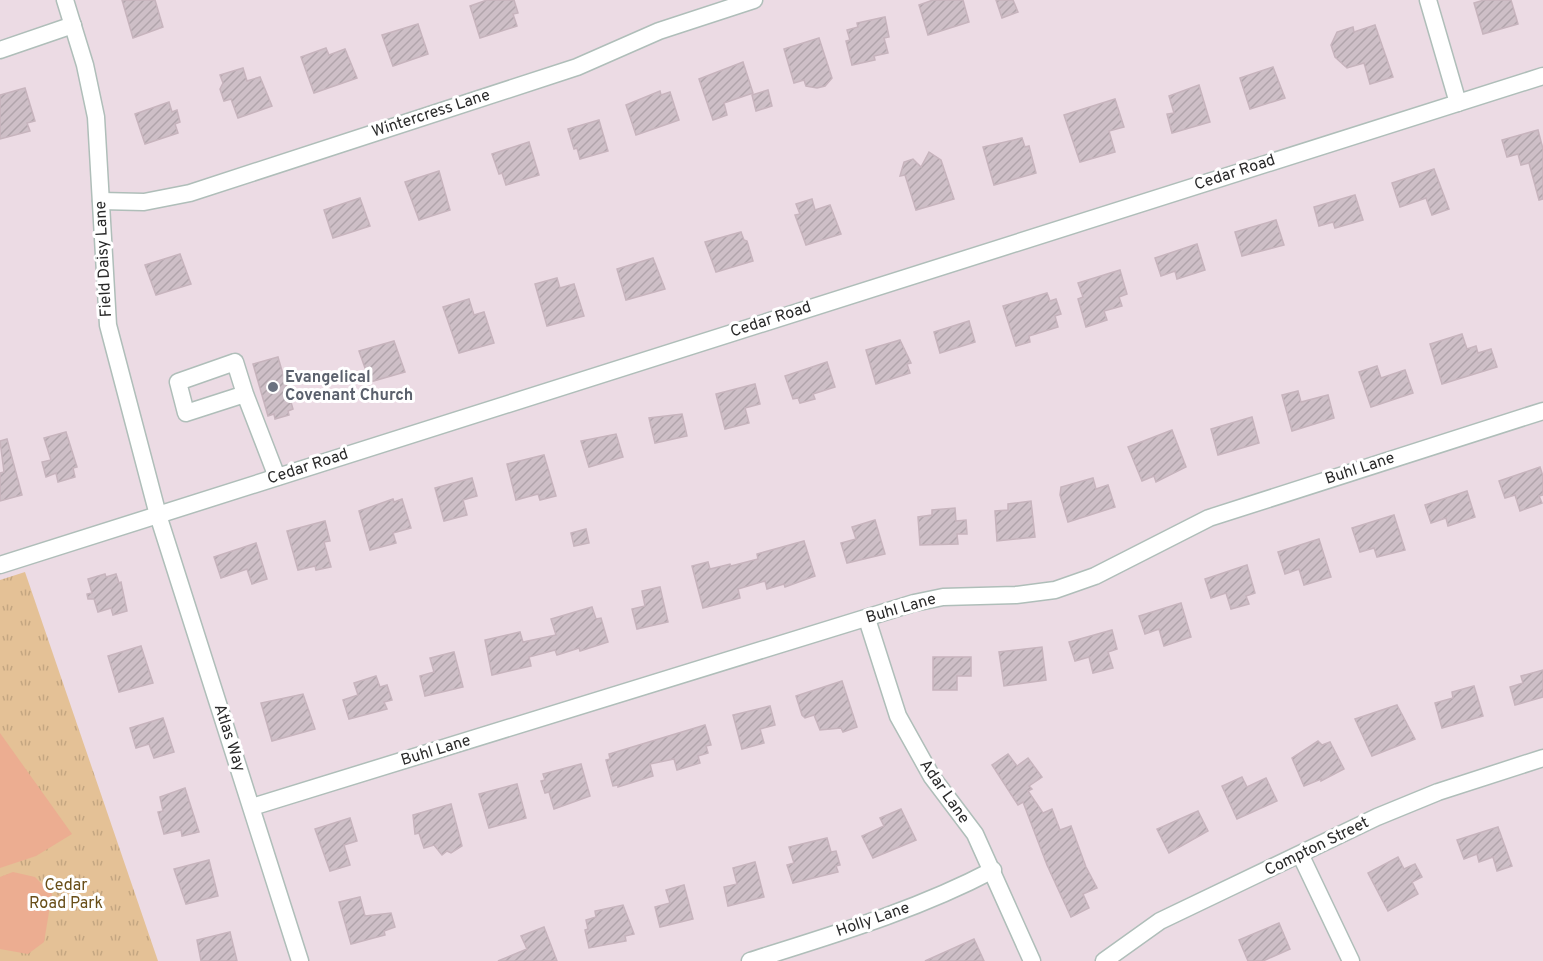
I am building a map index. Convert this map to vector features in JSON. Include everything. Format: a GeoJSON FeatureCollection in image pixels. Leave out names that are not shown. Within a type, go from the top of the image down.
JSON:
{"type":"FeatureCollection","features":[{"type":"Feature","properties":{"kind":"street","name":"Field Daisy Lane"},"geometry":{"type":"LineString","coordinates":[[65,0],[85,65],[96,117],[108,325],[158,515]]}},
{"type":"Feature","properties":{"kind":"street","name":"Wintercress Lane"},"geometry":{"type":"LineString","coordinates":[[101,201],[144,202],[190,193],[577,66],[659,31],[754,0]]}},
{"type":"Feature","properties":{"kind":"street"},"geometry":{"type":"LineString","coordinates":[[1428,0],[1458,103]]}},
{"type":"Feature","properties":{"kind":"street"},"geometry":{"type":"LineString","coordinates":[[0,50],[73,25]]}},
{"type":"Feature","properties":{"kind":"street","name":"Cedar Road"},"geometry":{"type":"LineString","coordinates":[[0,565],[1543,76]]}},
{"type":"Feature","properties":{"kind":"street"},"geometry":{"type":"LineString","coordinates":[[245,394],[277,477]]}},
{"type":"Feature","properties":{"kind":"street","name":"Buhl Lane"},"geometry":{"type":"LineString","coordinates":[[252,807],[867,618],[943,597],[1016,596],[1055,590],[1095,576],[1209,518],[1543,411]]}},
{"type":"Feature","properties":{"kind":"street","name":"Atlas Way"},"geometry":{"type":"LineString","coordinates":[[158,515],[300,961]]}},
{"type":"Feature","properties":{"kind":"street","name":"Adar Lane"},"geometry":{"type":"LineString","coordinates":[[867,618],[898,716],[932,777],[975,834],[1032,961]]}},
{"type":"Feature","properties":{"kind":"street","name":"Compton Street"},"geometry":{"type":"LineString","coordinates":[[1104,961],[1160,921],[1301,856],[1377,817],[1438,792],[1543,758]]}},
{"type":"Feature","properties":{"kind":"street"},"geometry":{"type":"LineString","coordinates":[[1301,856],[1351,961]]}},
{"type":"Feature","properties":{"kind":"street","name":"Holly Lane"},"geometry":{"type":"LineString","coordinates":[[750,961],[872,922],[947,894],[993,870]]}},
{"type":"Feature","properties":{"kind":"green space","name":"Cedar Road Park"},"geometry":{"type":"Polygon","coordinates":[[[25,572],[158,961],[0,961],[0,580],[25,572]]]}},
{"type":"Feature","properties":{"kind":"shaded area"},"geometry":{"type":"Polygon","coordinates":[[[0,733],[72,834],[36,856],[0,868],[0,733]]]}},
{"type":"Feature","properties":{"kind":"shaded area"},"geometry":{"type":"Polygon","coordinates":[[[13,872],[35,877],[52,894],[44,942],[28,954],[0,949],[0,877],[13,872]]]}},
{"type":"Feature","properties":{"kind":"building"},"geometry":{"type":"Polygon","coordinates":[[[122,0],[155,0],[163,27],[133,38],[122,0]]]}},
{"type":"Feature","properties":{"kind":"building"},"geometry":{"type":"Polygon","coordinates":[[[487,0],[514,0],[518,13],[513,14],[517,26],[480,38],[470,6],[487,0]]]}},
{"type":"Feature","properties":{"kind":"building"},"geometry":{"type":"Polygon","coordinates":[[[933,0],[963,0],[969,22],[928,35],[919,5],[933,0]]]}},
{"type":"Feature","properties":{"kind":"building"},"geometry":{"type":"Polygon","coordinates":[[[996,0],[1013,0],[1018,12],[1002,18],[996,0]]]}},
{"type":"Feature","properties":{"kind":"building"},"geometry":{"type":"Polygon","coordinates":[[[1484,0],[1511,0],[1518,24],[1483,34],[1474,3],[1484,0]]]}},
{"type":"Feature","properties":{"kind":"building"},"geometry":{"type":"Polygon","coordinates":[[[885,17],[889,37],[884,38],[888,53],[874,56],[875,60],[852,65],[846,41],[850,40],[847,30],[858,27],[857,23],[885,17]]]}},
{"type":"Feature","properties":{"kind":"building"},"geometry":{"type":"Polygon","coordinates":[[[418,24],[428,54],[393,66],[382,35],[418,24]]]}},
{"type":"Feature","properties":{"kind":"building"},"geometry":{"type":"Polygon","coordinates":[[[1375,25],[1393,77],[1370,84],[1364,63],[1347,68],[1335,57],[1331,45],[1337,32],[1353,27],[1354,32],[1375,25]]]}},
{"type":"Feature","properties":{"kind":"building"},"geometry":{"type":"Polygon","coordinates":[[[819,38],[832,78],[825,86],[817,88],[806,86],[804,80],[794,83],[784,49],[819,38]]]}},
{"type":"Feature","properties":{"kind":"building"},"geometry":{"type":"Polygon","coordinates":[[[326,48],[329,55],[345,49],[357,78],[314,93],[301,57],[326,48]]]}},
{"type":"Feature","properties":{"kind":"building"},"geometry":{"type":"Polygon","coordinates":[[[743,62],[753,93],[724,103],[727,115],[713,120],[699,79],[743,62]]]}},
{"type":"Feature","properties":{"kind":"building"},"geometry":{"type":"Polygon","coordinates":[[[1273,67],[1285,98],[1250,109],[1240,78],[1273,67]]]}},
{"type":"Feature","properties":{"kind":"building"},"geometry":{"type":"Polygon","coordinates":[[[243,68],[247,81],[260,77],[272,106],[238,118],[231,99],[224,101],[220,89],[223,83],[220,75],[243,68]]]}},
{"type":"Feature","properties":{"kind":"building"},"geometry":{"type":"Polygon","coordinates":[[[1199,85],[1210,122],[1172,133],[1167,114],[1174,113],[1169,96],[1199,85]]]}},
{"type":"Feature","properties":{"kind":"building"},"geometry":{"type":"Polygon","coordinates":[[[25,88],[35,121],[27,123],[30,131],[0,139],[0,95],[25,88]]]}},
{"type":"Feature","properties":{"kind":"building"},"geometry":{"type":"Polygon","coordinates":[[[768,90],[772,106],[756,111],[752,95],[768,90]]]}},
{"type":"Feature","properties":{"kind":"building"},"geometry":{"type":"Polygon","coordinates":[[[660,91],[661,95],[670,92],[679,120],[636,135],[626,105],[660,91]]]}},
{"type":"Feature","properties":{"kind":"building"},"geometry":{"type":"Polygon","coordinates":[[[1115,99],[1124,127],[1109,131],[1115,152],[1080,162],[1064,115],[1115,99]]]}},
{"type":"Feature","properties":{"kind":"building"},"geometry":{"type":"Polygon","coordinates":[[[169,102],[172,112],[177,110],[180,122],[175,124],[178,133],[145,144],[135,114],[169,102]]]}},
{"type":"Feature","properties":{"kind":"building"},"geometry":{"type":"Polygon","coordinates":[[[599,120],[608,151],[580,159],[577,148],[574,149],[568,129],[599,120]]]}},
{"type":"Feature","properties":{"kind":"building"},"geometry":{"type":"Polygon","coordinates":[[[1538,130],[1543,149],[1543,199],[1539,200],[1529,163],[1521,165],[1518,154],[1507,157],[1502,140],[1538,130]]]}},
{"type":"Feature","properties":{"kind":"building"},"geometry":{"type":"Polygon","coordinates":[[[1022,138],[1025,147],[1029,146],[1036,173],[994,185],[983,147],[1022,138]]]}},
{"type":"Feature","properties":{"kind":"building"},"geometry":{"type":"Polygon","coordinates":[[[529,142],[539,175],[506,185],[502,173],[499,174],[492,154],[529,142]]]}},
{"type":"Feature","properties":{"kind":"building"},"geometry":{"type":"Polygon","coordinates":[[[929,152],[941,160],[954,199],[916,210],[905,175],[900,176],[904,162],[913,159],[921,167],[929,152]]]}},
{"type":"Feature","properties":{"kind":"building"},"geometry":{"type":"Polygon","coordinates":[[[1434,169],[1449,209],[1432,215],[1426,198],[1400,207],[1392,183],[1434,169]]]}},
{"type":"Feature","properties":{"kind":"building"},"geometry":{"type":"Polygon","coordinates":[[[439,171],[450,210],[419,220],[405,182],[439,171]]]}},
{"type":"Feature","properties":{"kind":"building"},"geometry":{"type":"Polygon","coordinates":[[[1355,195],[1363,220],[1335,228],[1333,222],[1319,226],[1314,207],[1355,195]]]}},
{"type":"Feature","properties":{"kind":"building"},"geometry":{"type":"Polygon","coordinates":[[[360,198],[370,226],[333,238],[324,210],[360,198]]]}},
{"type":"Feature","properties":{"kind":"building"},"geometry":{"type":"Polygon","coordinates":[[[812,199],[815,210],[830,205],[841,234],[806,245],[795,215],[800,214],[796,204],[812,199]]]}},
{"type":"Feature","properties":{"kind":"building"},"geometry":{"type":"Polygon","coordinates":[[[1276,220],[1284,245],[1242,256],[1235,232],[1276,220]]]}},
{"type":"Feature","properties":{"kind":"building"},"geometry":{"type":"Polygon","coordinates":[[[741,232],[744,240],[747,241],[753,261],[716,272],[705,242],[741,232]]]}},
{"type":"Feature","properties":{"kind":"building"},"geometry":{"type":"Polygon","coordinates":[[[1197,244],[1205,270],[1177,279],[1175,271],[1161,276],[1155,258],[1197,244]]]}},
{"type":"Feature","properties":{"kind":"building"},"geometry":{"type":"Polygon","coordinates":[[[180,254],[191,284],[156,295],[145,265],[180,254]]]}},
{"type":"Feature","properties":{"kind":"building"},"geometry":{"type":"Polygon","coordinates":[[[653,258],[665,289],[626,300],[617,269],[653,258]]]}},
{"type":"Feature","properties":{"kind":"building"},"geometry":{"type":"Polygon","coordinates":[[[1120,270],[1127,294],[1119,297],[1122,306],[1104,311],[1107,320],[1086,327],[1078,299],[1083,297],[1078,283],[1120,270]]]}},
{"type":"Feature","properties":{"kind":"building"},"geometry":{"type":"Polygon","coordinates":[[[557,278],[560,288],[574,284],[584,316],[547,326],[535,284],[557,278]]]}},
{"type":"Feature","properties":{"kind":"building"},"geometry":{"type":"Polygon","coordinates":[[[1047,293],[1050,301],[1056,299],[1061,314],[1055,316],[1058,327],[1029,336],[1030,342],[1016,346],[1003,306],[1047,293]]]}},
{"type":"Feature","properties":{"kind":"building"},"geometry":{"type":"Polygon","coordinates":[[[469,299],[474,315],[484,312],[494,343],[459,353],[443,307],[469,299]]]}},
{"type":"Feature","properties":{"kind":"building"},"geometry":{"type":"Polygon","coordinates":[[[969,321],[975,342],[940,353],[934,332],[969,321]]]}},
{"type":"Feature","properties":{"kind":"building"},"geometry":{"type":"Polygon","coordinates":[[[1462,334],[1467,349],[1476,346],[1478,353],[1491,349],[1497,367],[1442,384],[1430,344],[1462,334]]]}},
{"type":"Feature","properties":{"kind":"building"},"geometry":{"type":"Polygon","coordinates":[[[900,340],[911,363],[907,364],[910,373],[876,384],[866,350],[900,340]]]}},
{"type":"Feature","properties":{"kind":"building"},"geometry":{"type":"Polygon","coordinates":[[[394,341],[405,372],[370,382],[359,351],[394,341]]]}},
{"type":"Feature","properties":{"kind":"building","name":"Evangelical Covenant Church"},"geometry":{"type":"Polygon","coordinates":[[[278,357],[293,409],[288,411],[289,415],[275,419],[274,414],[268,416],[253,364],[278,357]]]}},
{"type":"Feature","properties":{"kind":"building"},"geometry":{"type":"Polygon","coordinates":[[[827,362],[835,387],[813,394],[815,399],[800,403],[798,398],[793,399],[785,376],[827,362]]]}},
{"type":"Feature","properties":{"kind":"building"},"geometry":{"type":"Polygon","coordinates":[[[1377,366],[1381,378],[1405,370],[1413,393],[1371,407],[1359,372],[1377,366]]]}},
{"type":"Feature","properties":{"kind":"building"},"geometry":{"type":"Polygon","coordinates":[[[755,384],[760,404],[745,408],[749,423],[725,429],[716,394],[755,384]]]}},
{"type":"Feature","properties":{"kind":"building"},"geometry":{"type":"Polygon","coordinates":[[[1298,391],[1301,402],[1328,395],[1334,418],[1292,431],[1282,395],[1298,391]]]}},
{"type":"Feature","properties":{"kind":"building"},"geometry":{"type":"Polygon","coordinates":[[[682,414],[687,436],[655,443],[649,418],[682,414]]]}},
{"type":"Feature","properties":{"kind":"building"},"geometry":{"type":"Polygon","coordinates":[[[1252,417],[1259,443],[1218,455],[1211,429],[1252,417]]]}},
{"type":"Feature","properties":{"kind":"building"},"geometry":{"type":"Polygon","coordinates":[[[1172,430],[1186,467],[1156,482],[1154,476],[1142,481],[1128,447],[1172,430]]]}},
{"type":"Feature","properties":{"kind":"building"},"geometry":{"type":"Polygon","coordinates":[[[66,432],[77,467],[73,468],[75,477],[58,482],[56,473],[46,477],[42,462],[51,460],[44,438],[66,432]]]}},
{"type":"Feature","properties":{"kind":"building"},"geometry":{"type":"Polygon","coordinates":[[[616,434],[623,457],[589,467],[581,441],[616,434]]]}},
{"type":"Feature","properties":{"kind":"building"},"geometry":{"type":"Polygon","coordinates":[[[7,439],[22,495],[0,501],[0,473],[4,472],[0,441],[7,439]]]}},
{"type":"Feature","properties":{"kind":"building"},"geometry":{"type":"Polygon","coordinates":[[[544,455],[556,496],[540,500],[538,494],[516,500],[507,464],[544,455]]]}},
{"type":"Feature","properties":{"kind":"building"},"geometry":{"type":"Polygon","coordinates":[[[1540,467],[1543,476],[1543,495],[1539,496],[1542,503],[1520,511],[1515,495],[1505,498],[1499,481],[1540,467]]]}},
{"type":"Feature","properties":{"kind":"building"},"geometry":{"type":"Polygon","coordinates":[[[472,478],[477,496],[463,500],[467,515],[444,521],[435,488],[472,478]]]}},
{"type":"Feature","properties":{"kind":"building"},"geometry":{"type":"Polygon","coordinates":[[[1093,478],[1096,489],[1108,485],[1115,507],[1068,522],[1060,495],[1061,487],[1093,478]]]}},
{"type":"Feature","properties":{"kind":"building"},"geometry":{"type":"Polygon","coordinates":[[[1467,491],[1475,517],[1448,526],[1446,518],[1431,523],[1425,505],[1467,491]]]}},
{"type":"Feature","properties":{"kind":"building"},"geometry":{"type":"Polygon","coordinates":[[[393,499],[394,502],[402,499],[411,528],[393,533],[396,543],[370,550],[359,511],[393,499]]]}},
{"type":"Feature","properties":{"kind":"building"},"geometry":{"type":"Polygon","coordinates":[[[1031,501],[1035,537],[997,541],[995,511],[1008,510],[1008,504],[1031,501]]]}},
{"type":"Feature","properties":{"kind":"building"},"geometry":{"type":"Polygon","coordinates":[[[955,508],[956,521],[966,520],[967,534],[957,534],[958,544],[920,545],[918,517],[932,515],[932,510],[955,508]]]}},
{"type":"Feature","properties":{"kind":"building"},"geometry":{"type":"Polygon","coordinates":[[[1394,515],[1405,550],[1377,557],[1374,548],[1360,552],[1352,528],[1394,515]]]}},
{"type":"Feature","properties":{"kind":"building"},"geometry":{"type":"Polygon","coordinates":[[[875,520],[885,554],[847,563],[841,543],[856,539],[852,527],[875,520]]]}},
{"type":"Feature","properties":{"kind":"building"},"geometry":{"type":"Polygon","coordinates":[[[325,521],[330,541],[324,542],[331,567],[316,570],[315,566],[298,570],[287,531],[325,521]]]}},
{"type":"Feature","properties":{"kind":"building"},"geometry":{"type":"Polygon","coordinates":[[[586,529],[589,543],[574,546],[571,533],[586,529]]]}},
{"type":"Feature","properties":{"kind":"building"},"geometry":{"type":"Polygon","coordinates":[[[1319,539],[1331,577],[1304,585],[1299,569],[1285,574],[1278,552],[1319,539]]]}},
{"type":"Feature","properties":{"kind":"building"},"geometry":{"type":"Polygon","coordinates":[[[804,541],[815,576],[785,587],[784,584],[767,589],[765,581],[738,589],[740,598],[703,608],[692,566],[708,562],[710,569],[730,564],[731,566],[758,559],[757,554],[804,541]]]}},
{"type":"Feature","properties":{"kind":"building"},"geometry":{"type":"Polygon","coordinates":[[[256,543],[267,579],[252,584],[247,569],[221,578],[214,557],[256,543]]]}},
{"type":"Feature","properties":{"kind":"building"},"geometry":{"type":"Polygon","coordinates":[[[1247,565],[1255,593],[1246,596],[1249,604],[1231,609],[1226,593],[1211,598],[1205,579],[1247,565]]]}},
{"type":"Feature","properties":{"kind":"building"},"geometry":{"type":"Polygon","coordinates":[[[105,574],[106,577],[116,574],[119,583],[121,582],[127,611],[113,615],[111,608],[98,612],[94,599],[88,599],[87,594],[92,593],[88,579],[105,574]]]}},
{"type":"Feature","properties":{"kind":"building"},"geometry":{"type":"Polygon","coordinates":[[[660,587],[668,622],[637,629],[632,609],[645,606],[642,591],[660,587]]]}},
{"type":"Feature","properties":{"kind":"building"},"geometry":{"type":"Polygon","coordinates":[[[1181,603],[1191,637],[1164,646],[1159,629],[1145,634],[1139,616],[1181,603]]]}},
{"type":"Feature","properties":{"kind":"building"},"geometry":{"type":"Polygon","coordinates":[[[592,607],[596,619],[601,618],[608,642],[580,651],[579,648],[557,655],[555,650],[529,657],[531,666],[492,675],[485,640],[520,632],[523,642],[556,635],[551,619],[592,607]]]}},
{"type":"Feature","properties":{"kind":"building"},"geometry":{"type":"Polygon","coordinates":[[[1112,630],[1117,649],[1108,652],[1113,668],[1093,673],[1089,657],[1075,661],[1069,642],[1112,630]]]}},
{"type":"Feature","properties":{"kind":"building"},"geometry":{"type":"Polygon","coordinates":[[[141,646],[153,683],[119,692],[108,656],[141,646]]]}},
{"type":"Feature","properties":{"kind":"building"},"geometry":{"type":"Polygon","coordinates":[[[1042,647],[1046,680],[1004,686],[999,652],[1042,647]]]}},
{"type":"Feature","properties":{"kind":"building"},"geometry":{"type":"Polygon","coordinates":[[[454,652],[463,687],[425,696],[420,676],[434,672],[430,658],[454,652]]]}},
{"type":"Feature","properties":{"kind":"building"},"geometry":{"type":"Polygon","coordinates":[[[933,657],[971,657],[971,676],[957,676],[957,690],[933,690],[933,657]]]}},
{"type":"Feature","properties":{"kind":"building"},"geometry":{"type":"Polygon","coordinates":[[[1543,670],[1543,697],[1515,705],[1510,687],[1523,683],[1521,676],[1543,670]]]}},
{"type":"Feature","properties":{"kind":"building"},"geometry":{"type":"Polygon","coordinates":[[[376,676],[380,687],[387,685],[392,700],[384,702],[387,709],[349,719],[343,700],[358,695],[354,683],[376,676]]]}},
{"type":"Feature","properties":{"kind":"building"},"geometry":{"type":"Polygon","coordinates":[[[842,681],[857,727],[843,732],[841,728],[820,730],[814,715],[805,718],[802,715],[796,696],[842,681]]]}},
{"type":"Feature","properties":{"kind":"building"},"geometry":{"type":"Polygon","coordinates":[[[1474,686],[1483,716],[1442,728],[1435,703],[1453,698],[1452,692],[1474,686]]]}},
{"type":"Feature","properties":{"kind":"building"},"geometry":{"type":"Polygon","coordinates":[[[303,694],[315,729],[272,741],[261,703],[303,694]]]}},
{"type":"Feature","properties":{"kind":"building"},"geometry":{"type":"Polygon","coordinates":[[[1397,705],[1415,739],[1372,756],[1355,719],[1397,705]]]}},
{"type":"Feature","properties":{"kind":"building"},"geometry":{"type":"Polygon","coordinates":[[[770,706],[775,725],[760,729],[764,743],[742,749],[733,715],[770,706]]]}},
{"type":"Feature","properties":{"kind":"building"},"geometry":{"type":"Polygon","coordinates":[[[163,718],[174,752],[154,758],[149,744],[136,748],[130,728],[163,718]]]}},
{"type":"Feature","properties":{"kind":"building"},"geometry":{"type":"Polygon","coordinates":[[[705,725],[711,745],[706,746],[708,753],[698,756],[700,763],[677,770],[674,759],[650,764],[653,776],[618,787],[618,785],[613,786],[606,760],[610,759],[609,754],[705,725]]]}},
{"type":"Feature","properties":{"kind":"building"},"geometry":{"type":"Polygon","coordinates":[[[1318,741],[1322,745],[1330,742],[1344,769],[1321,781],[1321,779],[1304,786],[1292,758],[1318,741]]]}},
{"type":"Feature","properties":{"kind":"building"},"geometry":{"type":"Polygon","coordinates":[[[1008,754],[1017,766],[1028,758],[1042,777],[1029,786],[1032,789],[1028,791],[1043,813],[1052,809],[1060,830],[1071,826],[1086,867],[1097,888],[1083,894],[1089,908],[1071,917],[1047,865],[1023,802],[1018,805],[992,765],[1008,754]]]}},
{"type":"Feature","properties":{"kind":"building"},"geometry":{"type":"Polygon","coordinates":[[[581,764],[590,796],[554,809],[549,792],[545,793],[541,781],[545,780],[543,774],[581,764]]]}},
{"type":"Feature","properties":{"kind":"building"},"geometry":{"type":"Polygon","coordinates":[[[1242,777],[1247,787],[1266,778],[1277,801],[1237,819],[1222,786],[1242,777]]]}},
{"type":"Feature","properties":{"kind":"building"},"geometry":{"type":"Polygon","coordinates":[[[517,784],[526,818],[489,828],[479,794],[517,784]]]}},
{"type":"Feature","properties":{"kind":"building"},"geometry":{"type":"Polygon","coordinates":[[[185,788],[199,832],[182,836],[181,830],[164,834],[158,812],[163,811],[160,797],[185,788]]]}},
{"type":"Feature","properties":{"kind":"building"},"geometry":{"type":"Polygon","coordinates":[[[451,804],[462,846],[451,853],[447,851],[442,855],[434,845],[424,848],[419,833],[415,834],[413,815],[451,804]]]}},
{"type":"Feature","properties":{"kind":"building"},"geometry":{"type":"Polygon","coordinates":[[[901,809],[916,840],[873,858],[862,836],[884,826],[880,818],[901,809]]]}},
{"type":"Feature","properties":{"kind":"building"},"geometry":{"type":"Polygon","coordinates":[[[1198,811],[1208,831],[1169,853],[1157,829],[1198,811]]]}},
{"type":"Feature","properties":{"kind":"building"},"geometry":{"type":"Polygon","coordinates":[[[350,818],[357,841],[344,845],[350,865],[330,871],[315,829],[350,818]]]}},
{"type":"Feature","properties":{"kind":"building"},"geometry":{"type":"Polygon","coordinates":[[[1498,827],[1512,866],[1497,871],[1493,857],[1479,862],[1477,854],[1464,859],[1457,840],[1498,827]]]}},
{"type":"Feature","properties":{"kind":"building"},"geometry":{"type":"Polygon","coordinates":[[[827,838],[831,852],[836,851],[840,865],[836,866],[838,872],[793,883],[787,865],[794,863],[789,847],[827,838]]]}},
{"type":"Feature","properties":{"kind":"building"},"geometry":{"type":"Polygon","coordinates":[[[1398,857],[1404,869],[1415,864],[1422,877],[1412,882],[1418,894],[1388,911],[1368,873],[1398,857]]]}},
{"type":"Feature","properties":{"kind":"building"},"geometry":{"type":"Polygon","coordinates":[[[209,860],[218,896],[186,904],[174,869],[209,860]]]}},
{"type":"Feature","properties":{"kind":"building"},"geometry":{"type":"Polygon","coordinates":[[[755,862],[764,897],[728,906],[724,887],[737,884],[733,868],[755,862]]]}},
{"type":"Feature","properties":{"kind":"building"},"geometry":{"type":"Polygon","coordinates":[[[684,885],[693,919],[660,927],[655,907],[670,903],[666,890],[684,885]]]}},
{"type":"Feature","properties":{"kind":"building"},"geometry":{"type":"Polygon","coordinates":[[[360,897],[365,916],[391,913],[395,927],[384,931],[385,935],[351,944],[339,902],[360,897]]]}},
{"type":"Feature","properties":{"kind":"building"},"geometry":{"type":"Polygon","coordinates":[[[623,905],[634,934],[625,936],[626,941],[589,948],[585,930],[588,929],[586,920],[596,917],[595,911],[623,905]]]}},
{"type":"Feature","properties":{"kind":"building"},"geometry":{"type":"Polygon","coordinates":[[[1279,923],[1290,949],[1263,961],[1248,961],[1239,940],[1279,923]]]}},
{"type":"Feature","properties":{"kind":"building"},"geometry":{"type":"Polygon","coordinates":[[[544,927],[557,961],[498,961],[527,949],[521,936],[544,927]]]}},
{"type":"Feature","properties":{"kind":"building"},"geometry":{"type":"Polygon","coordinates":[[[230,932],[237,961],[201,961],[197,940],[230,932]]]}},
{"type":"Feature","properties":{"kind":"building"},"geometry":{"type":"Polygon","coordinates":[[[974,939],[984,961],[925,961],[974,939]]]}},
{"type":"Feature","properties":{"kind":"place","name":"Evangelical Covenant Church"},"geometry":{"type":"Point","coordinates":[273,387]}}]}
